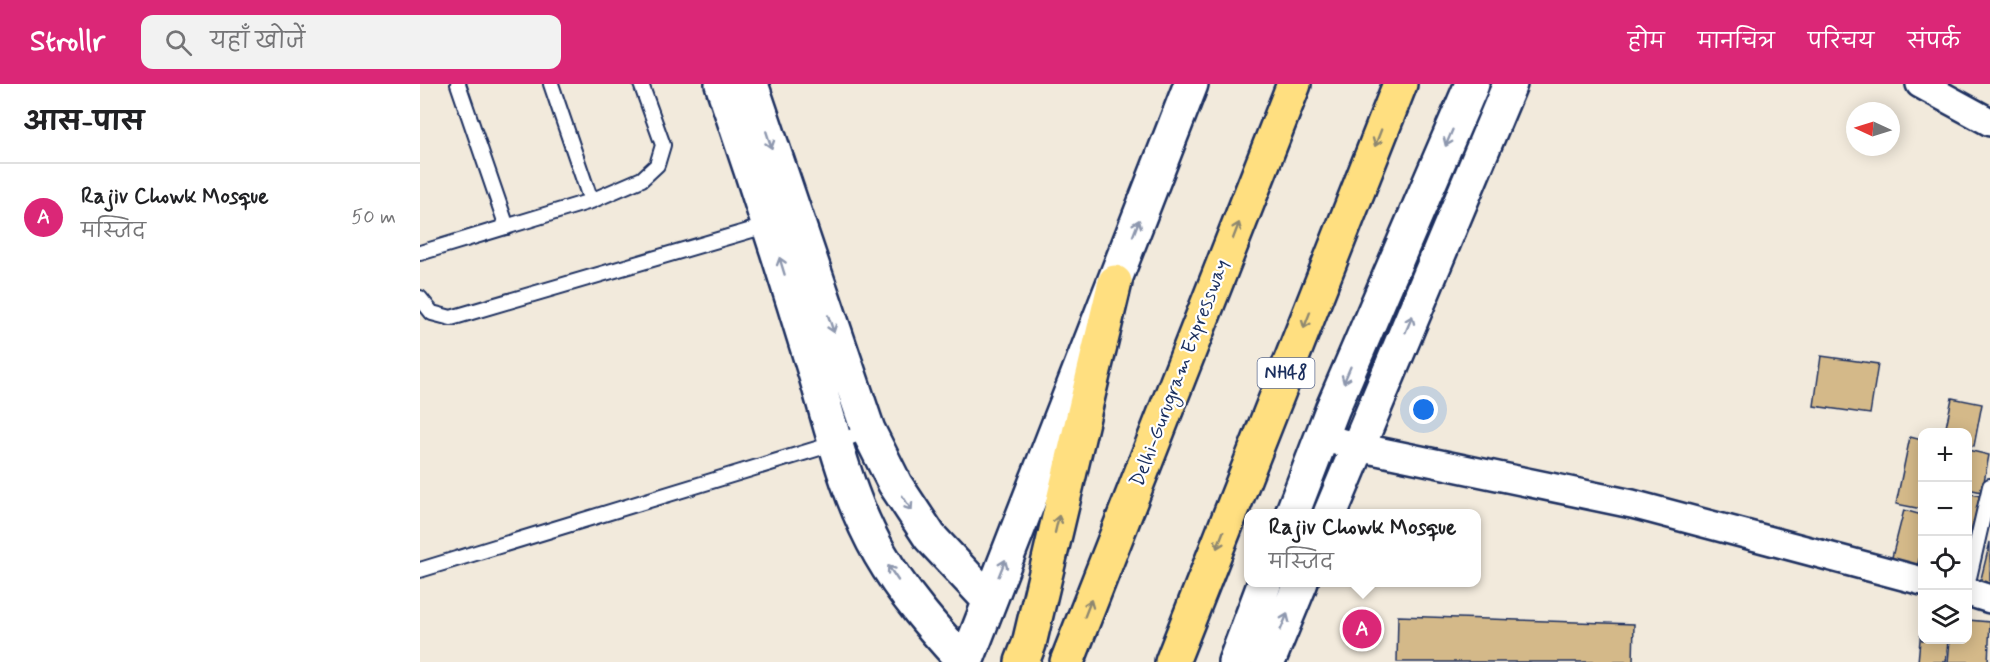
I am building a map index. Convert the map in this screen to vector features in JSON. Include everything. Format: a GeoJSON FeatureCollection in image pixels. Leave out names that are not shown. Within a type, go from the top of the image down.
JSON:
{"type":"FeatureCollection","features":[{"type":"Feature","properties":{"kind":"highway","name":"Delhi-Gurugram Expressway"},"geometry":{"type":"LineString","coordinates":[[1067,662],[1294,84]]}},
{"type":"Feature","properties":{"kind":"highway","name":"NH48"},"geometry":{"type":"LineString","coordinates":[[1172,662],[1400,84]]}},
{"type":"Feature","properties":{"kind":"highway"},"geometry":{"type":"LineString","coordinates":[[1022,662],[1032,632],[1115,282]]}},
{"type":"Feature","properties":{"kind":"street"},"geometry":{"type":"LineString","coordinates":[[722,84],[782,221],[868,430],[895,484],[930,537],[989,600]]}},
{"type":"Feature","properties":{"kind":"street"},"geometry":{"type":"LineString","coordinates":[[751,84],[836,443],[855,501],[880,554],[926,622],[965,662],[1191,84]]}},
{"type":"Feature","properties":{"kind":"street"},"geometry":{"type":"LineString","coordinates":[[1294,509],[1321,437],[1472,84]]}},
{"type":"Feature","properties":{"kind":"street"},"geometry":{"type":"LineString","coordinates":[[1332,509],[1510,84]]}},
{"type":"Feature","properties":{"kind":"street"},"geometry":{"type":"LineString","coordinates":[[1920,84],[1990,122]]}},
{"type":"Feature","properties":{"kind":"street"},"geometry":{"type":"LineString","coordinates":[[1321,437],[1358,447],[1632,504],[1918,579]]}},
{"type":"Feature","properties":{"kind":"street"},"geometry":{"type":"LineString","coordinates":[[1235,662],[1263,587]]}},
{"type":"Feature","properties":{"kind":"street"},"geometry":{"type":"LineString","coordinates":[[1268,662],[1299,587]]}},
{"type":"Feature","properties":{"kind":"street"},"geometry":{"type":"LineString","coordinates":[[1972,593],[1990,599]]}},
{"type":"Feature","properties":{"kind":"lane"},"geometry":{"type":"LineString","coordinates":[[458,84],[507,227]]}},
{"type":"Feature","properties":{"kind":"lane"},"geometry":{"type":"LineString","coordinates":[[550,84],[591,201]]}},
{"type":"Feature","properties":{"kind":"lane"},"geometry":{"type":"LineString","coordinates":[[420,253],[591,201],[642,179],[657,165],[663,145],[641,84]]}},
{"type":"Feature","properties":{"kind":"lane"},"geometry":{"type":"LineString","coordinates":[[420,298],[432,313],[451,318],[782,221]]}},
{"type":"Feature","properties":{"kind":"lane"},"geometry":{"type":"LineString","coordinates":[[420,570],[836,443],[868,430]]}},
{"type":"Feature","properties":{"kind":"lane"},"geometry":{"type":"LineString","coordinates":[[1972,565],[1990,486]]}},
{"type":"Feature","properties":{"kind":"building"},"geometry":{"type":"Polygon","coordinates":[[[1821,356],[1878,364],[1870,414],[1814,406],[1821,356]]]}},
{"type":"Feature","properties":{"kind":"building"},"geometry":{"type":"Polygon","coordinates":[[[1952,398],[1982,404],[1974,446],[1972,446],[1972,428],[1946,428],[1952,398]]]}},
{"type":"Feature","properties":{"kind":"building"},"geometry":{"type":"Polygon","coordinates":[[[1910,437],[1918,439],[1918,508],[1896,504],[1910,437]]]}},
{"type":"Feature","properties":{"kind":"building"},"geometry":{"type":"Polygon","coordinates":[[[1972,451],[1989,455],[1982,492],[1972,490],[1972,451]]]}},
{"type":"Feature","properties":{"kind":"building"},"geometry":{"type":"Polygon","coordinates":[[[1972,494],[1980,496],[1972,530],[1972,494]]]}},
{"type":"Feature","properties":{"kind":"building"},"geometry":{"type":"Polygon","coordinates":[[[1904,510],[1918,514],[1917,568],[1891,561],[1904,510]]]}},
{"type":"Feature","properties":{"kind":"building"},"geometry":{"type":"Polygon","coordinates":[[[1990,542],[1990,590],[1979,587],[1990,542]]]}},
{"type":"Feature","properties":{"kind":"building"},"geometry":{"type":"Polygon","coordinates":[[[1398,616],[1634,624],[1633,662],[1397,662],[1398,616]]]}},
{"type":"Feature","properties":{"kind":"building"},"geometry":{"type":"Polygon","coordinates":[[[1972,620],[1990,622],[1988,662],[1948,662],[1950,644],[1972,644],[1972,620]]]}},
{"type":"Feature","properties":{"kind":"building"},"geometry":{"type":"Polygon","coordinates":[[[1920,644],[1948,644],[1946,662],[1918,662],[1920,644]]]}},
{"type":"Feature","properties":{"kind":"place","name":"Rajiv Chowk Mosque"},"geometry":{"type":"Point","coordinates":[1362,629]}}]}
